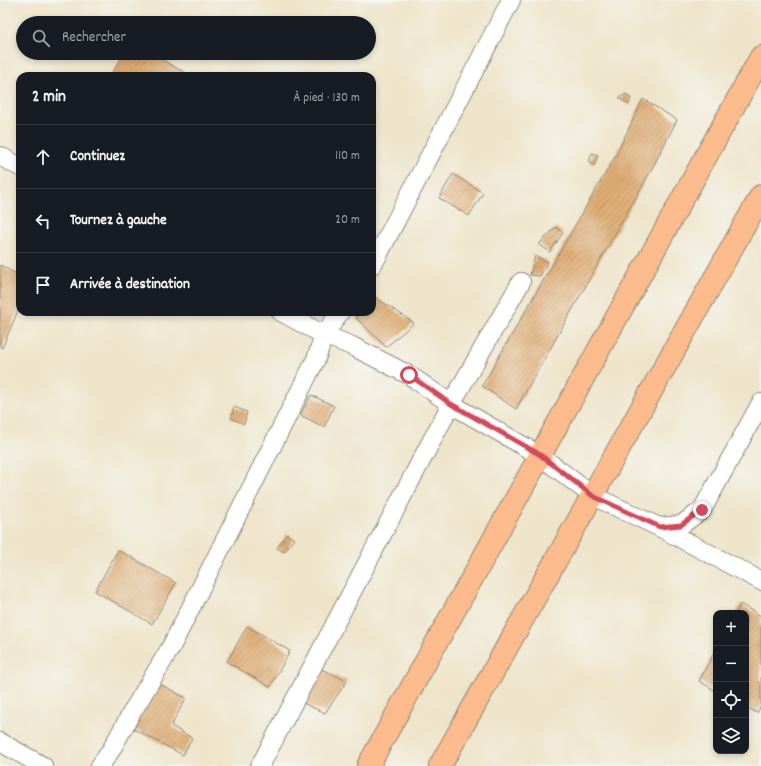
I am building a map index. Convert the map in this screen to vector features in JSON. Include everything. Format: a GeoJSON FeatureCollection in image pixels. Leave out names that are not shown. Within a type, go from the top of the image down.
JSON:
{"type":"FeatureCollection","features":[{"type":"Feature","properties":{"kind":"highway"},"geometry":{"type":"LineString","coordinates":[[368,766],[539,454],[761,57]]}},
{"type":"Feature","properties":{"kind":"highway"},"geometry":{"type":"LineString","coordinates":[[440,766],[761,196]]}},
{"type":"Feature","properties":{"kind":"street"},"geometry":{"type":"LineString","coordinates":[[376,259],[510,0]]}},
{"type":"Feature","properties":{"kind":"street"},"geometry":{"type":"LineString","coordinates":[[0,156],[16,165]]}},
{"type":"Feature","properties":{"kind":"street"},"geometry":{"type":"LineString","coordinates":[[260,766],[451,404],[521,282]]}},
{"type":"Feature","properties":{"kind":"street"},"geometry":{"type":"LineString","coordinates":[[288,316],[324,335],[352,346],[409,375],[451,404],[539,454],[593,496],[660,527],[761,581]]}},
{"type":"Feature","properties":{"kind":"street"},"geometry":{"type":"LineString","coordinates":[[100,766],[111,750],[171,647],[316,359],[324,335],[337,316]]}},
{"type":"Feature","properties":{"kind":"street"},"geometry":{"type":"LineString","coordinates":[[660,527],[681,525],[702,510],[761,403]]}},
{"type":"Feature","properties":{"kind":"street"},"geometry":{"type":"LineString","coordinates":[[0,742],[43,766]]}},
{"type":"Feature","properties":{"kind":"building"},"geometry":{"type":"Polygon","coordinates":[[[120,60],[162,60],[184,72],[113,72],[120,60]]]}},
{"type":"Feature","properties":{"kind":"building"},"geometry":{"type":"Polygon","coordinates":[[[626,94],[631,98],[629,105],[619,98],[626,94]]]}},
{"type":"Feature","properties":{"kind":"building"},"geometry":{"type":"Polygon","coordinates":[[[643,99],[677,120],[649,174],[516,409],[482,386],[616,155],[643,99]]]}},
{"type":"Feature","properties":{"kind":"building"},"geometry":{"type":"Polygon","coordinates":[[[592,153],[598,155],[594,165],[589,162],[592,153]]]}},
{"type":"Feature","properties":{"kind":"building"},"geometry":{"type":"Polygon","coordinates":[[[453,174],[483,193],[469,216],[439,198],[453,174]]]}},
{"type":"Feature","properties":{"kind":"building"},"geometry":{"type":"Polygon","coordinates":[[[556,227],[563,233],[550,252],[539,244],[556,227]]]}},
{"type":"Feature","properties":{"kind":"building"},"geometry":{"type":"Polygon","coordinates":[[[535,256],[548,262],[540,276],[530,275],[535,256]]]}},
{"type":"Feature","properties":{"kind":"building"},"geometry":{"type":"Polygon","coordinates":[[[0,265],[16,274],[16,315],[2,348],[0,347],[0,265]]]}},
{"type":"Feature","properties":{"kind":"building"},"geometry":{"type":"Polygon","coordinates":[[[376,298],[414,323],[386,347],[356,318],[357,316],[376,316],[376,298]]]}},
{"type":"Feature","properties":{"kind":"building"},"geometry":{"type":"Polygon","coordinates":[[[311,395],[334,406],[324,427],[300,415],[311,395]]]}},
{"type":"Feature","properties":{"kind":"building"},"geometry":{"type":"Polygon","coordinates":[[[234,407],[247,412],[244,424],[231,418],[234,407]]]}},
{"type":"Feature","properties":{"kind":"building"},"geometry":{"type":"Polygon","coordinates":[[[287,534],[294,539],[284,552],[277,548],[287,534]]]}},
{"type":"Feature","properties":{"kind":"building"},"geometry":{"type":"Polygon","coordinates":[[[118,550],[176,583],[152,624],[95,591],[118,550]]]}},
{"type":"Feature","properties":{"kind":"building"},"geometry":{"type":"Polygon","coordinates":[[[740,604],[761,616],[761,706],[757,713],[749,709],[749,610],[737,610],[740,604]]]}},
{"type":"Feature","properties":{"kind":"building"},"geometry":{"type":"Polygon","coordinates":[[[247,626],[290,651],[270,687],[227,662],[247,626]]]}},
{"type":"Feature","properties":{"kind":"building"},"geometry":{"type":"Polygon","coordinates":[[[713,655],[713,689],[699,681],[713,655]]]}},
{"type":"Feature","properties":{"kind":"building"},"geometry":{"type":"Polygon","coordinates":[[[319,668],[347,681],[325,713],[296,700],[319,668]]]}},
{"type":"Feature","properties":{"kind":"building"},"geometry":{"type":"Polygon","coordinates":[[[158,683],[186,698],[171,726],[192,738],[183,755],[134,729],[158,683]]]}},
{"type":"Feature","properties":{"kind":"route"},"geometry":{"type":"LineString","coordinates":[[409,375],[451,404],[539,454],[593,496],[660,527],[681,525],[702,510]]}}]}
